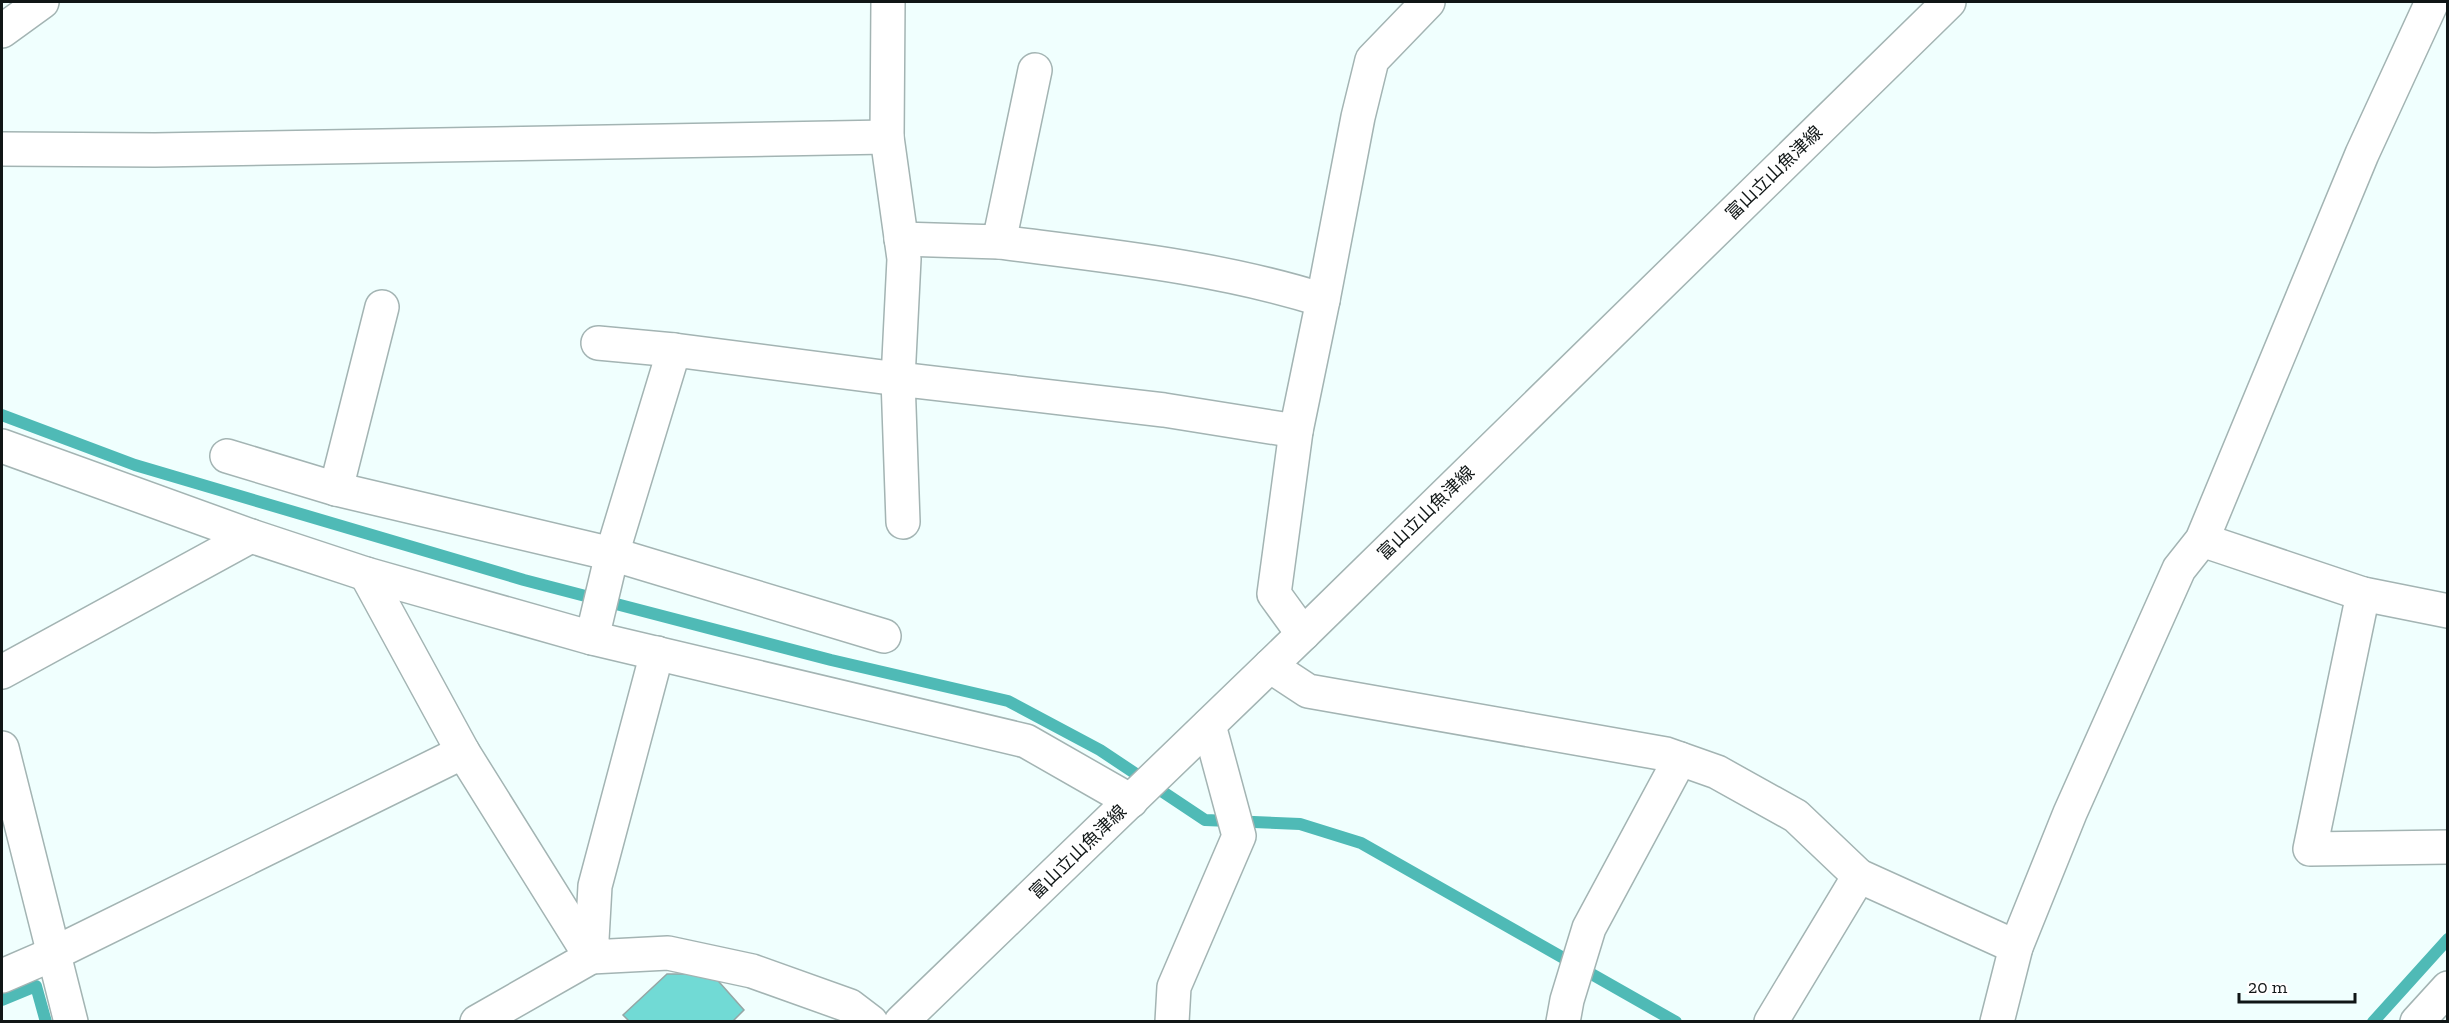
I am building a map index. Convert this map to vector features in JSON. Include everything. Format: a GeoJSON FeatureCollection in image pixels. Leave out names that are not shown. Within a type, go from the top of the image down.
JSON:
{"type":"FeatureCollection","features":[{"type":"Feature","properties":{"kind":"street"},"geometry":{"type":"LineString","coordinates":[[2,30],[42,2]]}},
{"type":"Feature","properties":{"kind":"street"},"geometry":{"type":"LineString","coordinates":[[888,2],[887,137],[904,259],[898,379],[903,522]]}},
{"type":"Feature","properties":{"kind":"street"},"geometry":{"type":"LineString","coordinates":[[1303,634],[1274,594],[1296,430],[1358,117],[1372,60],[1428,2]]}},
{"type":"Feature","properties":{"kind":"street","name":"富山立山魚津線"},"geometry":{"type":"LineString","coordinates":[[901,1022],[1303,634],[1949,2]]}},
{"type":"Feature","properties":{"kind":"street"},"geometry":{"type":"LineString","coordinates":[[1996,1022],[2016,947],[2070,813],[2179,569],[2202,540],[2362,154],[2432,2]]}},
{"type":"Feature","properties":{"kind":"street"},"geometry":{"type":"LineString","coordinates":[[999,242],[1035,70]]}},
{"type":"Feature","properties":{"kind":"street"},"geometry":{"type":"LineString","coordinates":[[2,149],[155,150],[887,137]]}},
{"type":"Feature","properties":{"kind":"street"},"geometry":{"type":"LineString","coordinates":[[901,239],[999,242],[1145,261],[1272,284],[1323,300]]}},
{"type":"Feature","properties":{"kind":"street"},"geometry":{"type":"LineString","coordinates":[[336,489],[382,307]]}},
{"type":"Feature","properties":{"kind":"street"},"geometry":{"type":"LineString","coordinates":[[598,343],[674,350],[1164,410],[1296,430]]}},
{"type":"Feature","properties":{"kind":"street"},"geometry":{"type":"LineString","coordinates":[[594,632],[610,564],[674,350]]}},
{"type":"Feature","properties":{"kind":"street"},"geometry":{"type":"LineString","coordinates":[[2,446],[251,536],[366,574],[594,632],[657,653],[1026,741],[1133,799]]}},
{"type":"Feature","properties":{"kind":"street"},"geometry":{"type":"LineString","coordinates":[[227,456],[336,489],[884,636]]}},
{"type":"Feature","properties":{"kind":"street"},"geometry":{"type":"LineString","coordinates":[[2,672],[251,536]]}},
{"type":"Feature","properties":{"kind":"street"},"geometry":{"type":"LineString","coordinates":[[2202,540],[2363,594],[2448,611]]}},
{"type":"Feature","properties":{"kind":"street"},"geometry":{"type":"LineString","coordinates":[[366,574],[463,752],[591,957]]}},
{"type":"Feature","properties":{"kind":"street"},"geometry":{"type":"LineString","coordinates":[[2363,594],[2310,849],[2448,847]]}},
{"type":"Feature","properties":{"kind":"street"},"geometry":{"type":"LineString","coordinates":[[591,957],[595,886],[657,653]]}},
{"type":"Feature","properties":{"kind":"street"},"geometry":{"type":"LineString","coordinates":[[1270,666],[1308,691],[1666,754],[1717,772],[1796,816],[1859,876],[2016,947]]}},
{"type":"Feature","properties":{"kind":"street"},"geometry":{"type":"LineString","coordinates":[[1172,1022],[1174,987],[1239,836],[1209,725]]}},
{"type":"Feature","properties":{"kind":"street"},"geometry":{"type":"LineString","coordinates":[[2,748],[71,1022]]}},
{"type":"Feature","properties":{"kind":"street"},"geometry":{"type":"LineString","coordinates":[[2,976],[53,954],[463,752]]}},
{"type":"Feature","properties":{"kind":"street"},"geometry":{"type":"LineString","coordinates":[[1567,1006],[1589,928],[1680,759]]}},
{"type":"Feature","properties":{"kind":"street"},"geometry":{"type":"LineString","coordinates":[[1772,1022],[1859,876]]}},
{"type":"Feature","properties":{"kind":"street"},"geometry":{"type":"LineString","coordinates":[[477,1022],[591,957],[668,953],[752,971],[850,1006],[871,1022]]}},
{"type":"Feature","properties":{"kind":"street"},"geometry":{"type":"LineString","coordinates":[[2417,1022],[2448,988]]}},
{"type":"Feature","properties":{"kind":"building"},"geometry":{"type":"Polygon","coordinates":[[[667,974],[712,974],[744,1010],[732,1022],[630,1022],[623,1015],[667,974]]]}},
{"type":"Feature","properties":{"kind":"waterway"},"geometry":{"type":"LineString","coordinates":[[2,415],[135,465],[524,580],[831,660],[1008,701],[1100,750],[1205,820],[1300,824],[1361,843],[1676,1022]]}},
{"type":"Feature","properties":{"kind":"waterway"},"geometry":{"type":"LineString","coordinates":[[2373,1022],[2448,939]]}},
{"type":"Feature","properties":{"kind":"waterway"},"geometry":{"type":"LineString","coordinates":[[2,1000],[36,986],[46,1022]]}}]}
